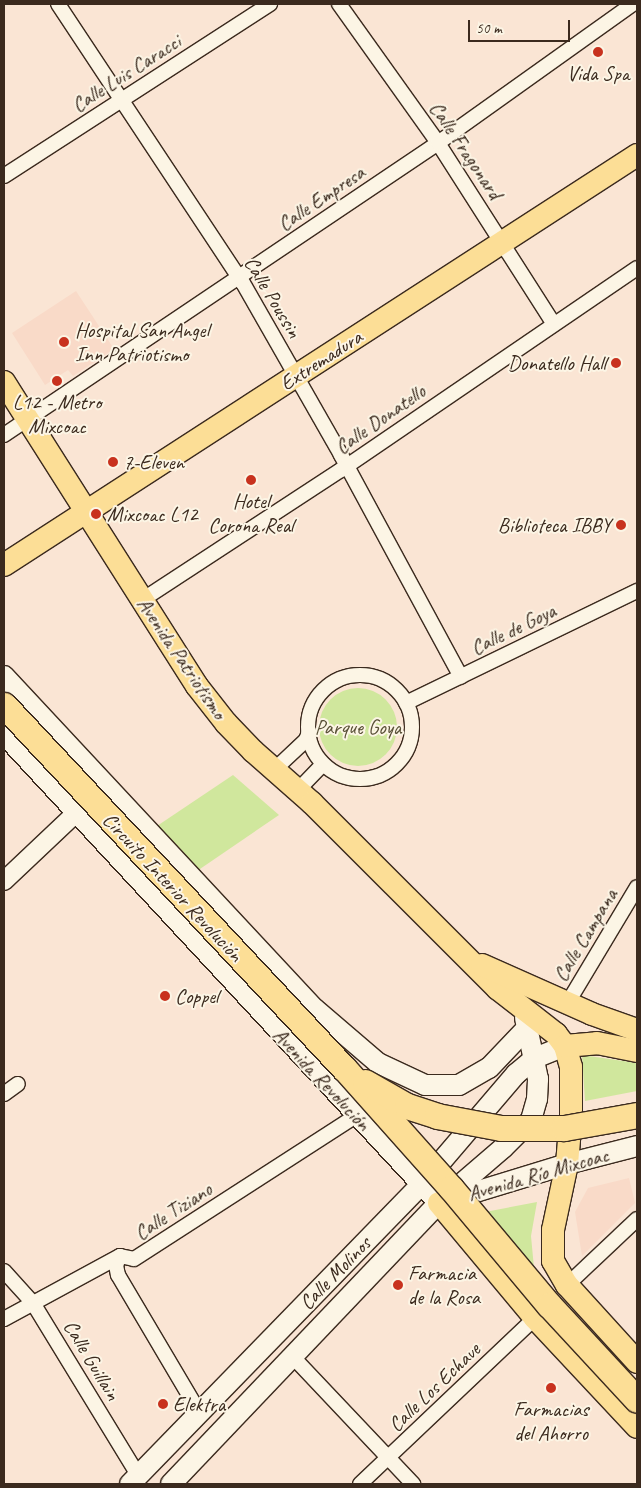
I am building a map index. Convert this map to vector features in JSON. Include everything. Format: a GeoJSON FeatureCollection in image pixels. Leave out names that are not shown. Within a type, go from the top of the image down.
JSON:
{"type":"FeatureCollection","features":[{"type":"Feature","properties":{"kind":"highway","name":"Circuito Interior Revolución"},"geometry":{"type":"LineString","coordinates":[[4,704],[344,1068]]}},
{"type":"Feature","properties":{"kind":"highway"},"geometry":{"type":"LineString","coordinates":[[344,1068],[407,1106],[464,1123],[538,1130],[637,1115]]}},
{"type":"Feature","properties":{"kind":"highway"},"geometry":{"type":"LineString","coordinates":[[344,1068],[451,1188],[549,1305],[637,1400]]}},
{"type":"Feature","properties":{"kind":"main road","name":"Extremadura"},"geometry":{"type":"LineString","coordinates":[[4,565],[637,155]]}},
{"type":"Feature","properties":{"kind":"main road","name":"Avenida Patriotismo"},"geometry":{"type":"LineString","coordinates":[[4,382],[197,686],[226,723],[274,770],[298,790],[470,960],[526,1019],[556,1034],[565,1046]]}},
{"type":"Feature","properties":{"kind":"main road","name":"Avenida Revolución"},"geometry":{"type":"LineString","coordinates":[[4,676],[315,1010],[378,1063],[425,1085],[459,1085],[489,1068],[526,1019]]}},
{"type":"Feature","properties":{"kind":"main road","name":"Avenida Revolución"},"geometry":{"type":"LineString","coordinates":[[4,734],[356,1116],[422,1184],[535,1318],[637,1427]]}},
{"type":"Feature","properties":{"kind":"main road","name":"Avenida Patriotismo"},"geometry":{"type":"LineString","coordinates":[[470,960],[568,1004]]}},
{"type":"Feature","properties":{"kind":"main road"},"geometry":{"type":"LineString","coordinates":[[568,1004],[637,1030]]}},
{"type":"Feature","properties":{"kind":"main road","name":"Calle Molinos"},"geometry":{"type":"LineString","coordinates":[[171,1484],[439,1203],[504,1148],[531,1120],[538,1090],[535,1058],[526,1019]]}},
{"type":"Feature","properties":{"kind":"main road"},"geometry":{"type":"LineString","coordinates":[[637,1051],[597,1043],[565,1046],[571,1067],[572,1098],[567,1164],[551,1251],[556,1268],[567,1285],[637,1362]]}},
{"type":"Feature","properties":{"kind":"main road","name":"Calle Molinos"},"geometry":{"type":"LineString","coordinates":[[134,1480],[422,1184],[500,1090],[535,1058],[565,1046]]}},
{"type":"Feature","properties":{"kind":"main road","name":"Avenida Río Mixcoac"},"geometry":{"type":"LineString","coordinates":[[439,1203],[567,1164],[637,1146]]}},
{"type":"Feature","properties":{"kind":"street","name":"Calle Poussin"},"geometry":{"type":"LineString","coordinates":[[58,4],[120,102],[240,278],[347,466],[461,677]]}},
{"type":"Feature","properties":{"kind":"street","name":"Calle Luis Caracci"},"geometry":{"type":"LineString","coordinates":[[4,176],[270,4]]}},
{"type":"Feature","properties":{"kind":"street","name":"Calle Fragonard"},"geometry":{"type":"LineString","coordinates":[[340,4],[438,143],[553,323]]}},
{"type":"Feature","properties":{"kind":"street","name":"Calle Empresa"},"geometry":{"type":"LineString","coordinates":[[4,435],[438,143],[633,4]]}},
{"type":"Feature","properties":{"kind":"street","name":"Calle Donatello"},"geometry":{"type":"LineString","coordinates":[[142,600],[347,466],[553,323],[637,268]]}},
{"type":"Feature","properties":{"kind":"street","name":"Calle de Goya"},"geometry":{"type":"LineString","coordinates":[[406,703],[637,591]]}},
{"type":"Feature","properties":{"kind":"street"},"geometry":{"type":"LineString","coordinates":[[274,770],[306,740],[310,714],[318,697],[331,685],[348,677],[365,676],[383,681],[397,691],[406,703],[411,716],[411,737],[403,756],[389,771],[359,779],[338,775],[323,764],[315,752],[308,732]]}},
{"type":"Feature","properties":{"kind":"street"},"geometry":{"type":"LineString","coordinates":[[298,790],[323,764]]}},
{"type":"Feature","properties":{"kind":"street"},"geometry":{"type":"LineString","coordinates":[[4,881],[76,813]]}},
{"type":"Feature","properties":{"kind":"street","name":"Calle Campana"},"geometry":{"type":"LineString","coordinates":[[568,1004],[637,887]]}},
{"type":"Feature","properties":{"kind":"street"},"geometry":{"type":"LineString","coordinates":[[4,1094],[18,1084]]}},
{"type":"Feature","properties":{"kind":"street","name":"Calle Tiziano"},"geometry":{"type":"LineString","coordinates":[[4,1319],[120,1256],[134,1259],[356,1116]]}},
{"type":"Feature","properties":{"kind":"street"},"geometry":{"type":"LineString","coordinates":[[567,1285],[637,1219]]}},
{"type":"Feature","properties":{"kind":"street"},"geometry":{"type":"LineString","coordinates":[[120,1256],[116,1265],[118,1275],[199,1412]]}},
{"type":"Feature","properties":{"kind":"street","name":"Calle Guillain"},"geometry":{"type":"LineString","coordinates":[[4,1271],[33,1303],[134,1480]]}},
{"type":"Feature","properties":{"kind":"street","name":"Calle Los Echave"},"geometry":{"type":"LineString","coordinates":[[360,1484],[535,1318]]}},
{"type":"Feature","properties":{"kind":"street"},"geometry":{"type":"LineString","coordinates":[[294,1357],[413,1484]]}},
{"type":"Feature","properties":{"kind":"shaded area","name":"Hospital San Angel Inn Patriotismo"},"geometry":{"type":"Polygon","coordinates":[[[76,291],[114,349],[73,376],[68,370],[45,385],[12,333],[76,291]]]}},
{"type":"Feature","properties":{"kind":"shaded area"},"geometry":{"type":"Polygon","coordinates":[[[629,1178],[635,1203],[582,1256],[575,1212],[588,1188],[629,1178]]]}},
{"type":"Feature","properties":{"kind":"green space","name":"Parque Goya"},"geometry":{"type":"Polygon","coordinates":[[[358,688],[373,691],[386,699],[394,712],[397,727],[394,742],[386,755],[373,763],[358,766],[343,763],[330,755],[322,742],[319,727],[322,712],[330,699],[343,691],[358,688]]]}},
{"type":"Feature","properties":{"kind":"green space"},"geometry":{"type":"Polygon","coordinates":[[[233,775],[279,815],[197,871],[154,828],[233,775]]]}},
{"type":"Feature","properties":{"kind":"green space"},"geometry":{"type":"Polygon","coordinates":[[[582,1055],[637,1063],[637,1091],[585,1101],[582,1055]]]}},
{"type":"Feature","properties":{"kind":"green space"},"geometry":{"type":"Polygon","coordinates":[[[537,1202],[531,1236],[534,1268],[485,1212],[537,1202]]]}},
{"type":"Feature","properties":{"kind":"place","name":"Vida Spa"},"geometry":{"type":"Point","coordinates":[598,52]}},
{"type":"Feature","properties":{"kind":"place","name":"Hospital San Angel Inn Patriotismo"},"geometry":{"type":"Point","coordinates":[64,342]}},
{"type":"Feature","properties":{"kind":"place","name":"Donatello Hall"},"geometry":{"type":"Point","coordinates":[616,363]}},
{"type":"Feature","properties":{"kind":"place","name":"L12 - Metro Mixcoac"},"geometry":{"type":"Point","coordinates":[57,381]}},
{"type":"Feature","properties":{"kind":"place","name":"7-Eleven"},"geometry":{"type":"Point","coordinates":[113,462]}},
{"type":"Feature","properties":{"kind":"place","name":"Hotel Corona Real"},"geometry":{"type":"Point","coordinates":[251,480]}},
{"type":"Feature","properties":{"kind":"place","name":"Mixcoac L12"},"geometry":{"type":"Point","coordinates":[96,514]}},
{"type":"Feature","properties":{"kind":"place","name":"Biblioteca IBBY"},"geometry":{"type":"Point","coordinates":[621,525]}},
{"type":"Feature","properties":{"kind":"place","name":"Coppel"},"geometry":{"type":"Point","coordinates":[165,996]}},
{"type":"Feature","properties":{"kind":"place","name":"Farmacia de la Rosa"},"geometry":{"type":"Point","coordinates":[398,1285]}},
{"type":"Feature","properties":{"kind":"place","name":"Farmacias del Ahorro"},"geometry":{"type":"Point","coordinates":[551,1388]}},
{"type":"Feature","properties":{"kind":"place","name":"Elektra"},"geometry":{"type":"Point","coordinates":[163,1404]}}]}
